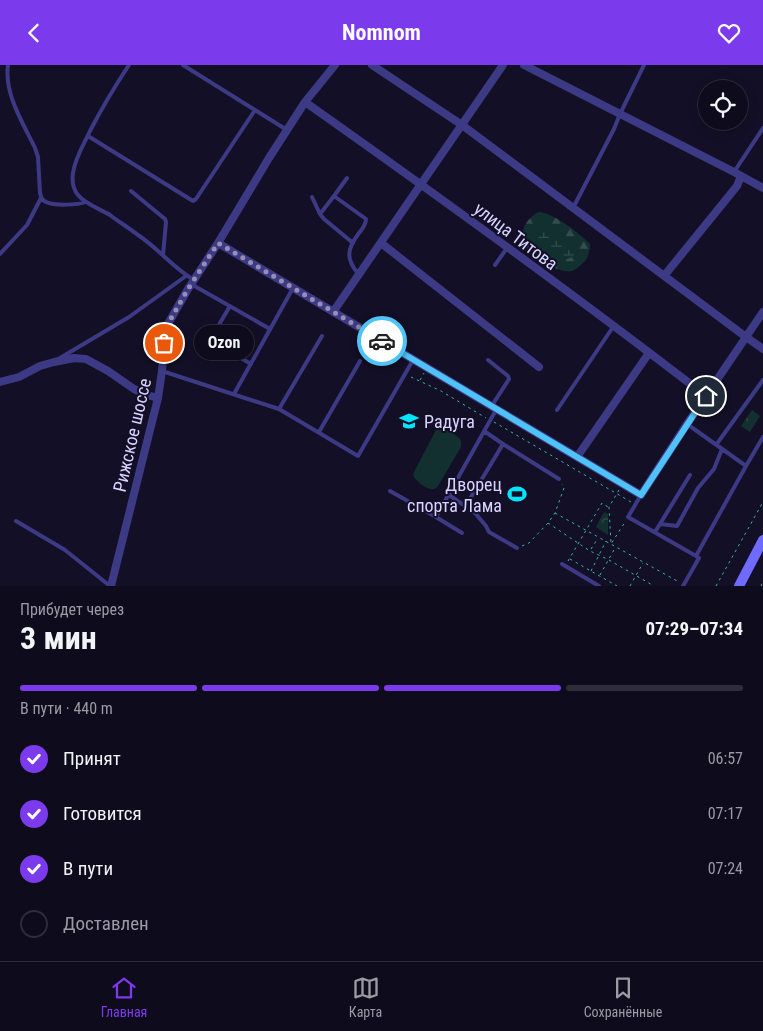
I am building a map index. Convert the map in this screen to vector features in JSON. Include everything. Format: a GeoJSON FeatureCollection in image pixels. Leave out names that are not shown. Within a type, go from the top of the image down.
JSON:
{"type":"FeatureCollection","features":[{"type":"Feature","properties":{"kind":"main road"},"geometry":{"type":"LineString","coordinates":[[739,586],[763,540]]}},
{"type":"Feature","properties":{"kind":"street","name":"Рижское шоссе"},"geometry":{"type":"LineString","coordinates":[[111,586],[158,398],[165,329],[305,102],[335,65]]}},
{"type":"Feature","properties":{"kind":"street"},"geometry":{"type":"LineString","coordinates":[[372,65],[462,125],[763,349]]}},
{"type":"Feature","properties":{"kind":"street"},"geometry":{"type":"LineString","coordinates":[[333,312],[503,65]]}},
{"type":"Feature","properties":{"kind":"street"},"geometry":{"type":"LineString","coordinates":[[524,65],[763,188]]}},
{"type":"Feature","properties":{"kind":"street","name":"улица Титова"},"geometry":{"type":"LineString","coordinates":[[305,102],[422,185],[706,396]]}},
{"type":"Feature","properties":{"kind":"street"},"geometry":{"type":"LineString","coordinates":[[664,276],[737,186],[738,174]]}},
{"type":"Feature","properties":{"kind":"street"},"geometry":{"type":"LineString","coordinates":[[218,243],[641,495],[763,311]]}},
{"type":"Feature","properties":{"kind":"street"},"geometry":{"type":"LineString","coordinates":[[380,243],[539,367]]}},
{"type":"Feature","properties":{"kind":"street"},"geometry":{"type":"LineString","coordinates":[[577,457],[649,353]]}},
{"type":"Feature","properties":{"kind":"street"},"geometry":{"type":"LineString","coordinates":[[0,382],[19,377],[40,366],[54,362],[74,358],[86,359],[134,389],[158,398]]}},
{"type":"Feature","properties":{"kind":"lane"},"geometry":{"type":"LineString","coordinates":[[8,65],[8,84],[11,95],[38,157],[41,198],[45,202],[52,204],[79,204],[86,202]]}},
{"type":"Feature","properties":{"kind":"lane"},"geometry":{"type":"LineString","coordinates":[[129,65],[99,115],[77,161],[73,181],[78,195],[152,245],[193,282],[270,329]]}},
{"type":"Feature","properties":{"kind":"lane"},"geometry":{"type":"LineString","coordinates":[[183,65],[287,130]]}},
{"type":"Feature","properties":{"kind":"lane"},"geometry":{"type":"LineString","coordinates":[[573,208],[611,136],[644,65]]}},
{"type":"Feature","properties":{"kind":"lane"},"geometry":{"type":"LineString","coordinates":[[88,136],[193,201],[255,110]]}},
{"type":"Feature","properties":{"kind":"lane"},"geometry":{"type":"LineString","coordinates":[[738,174],[763,127]]}},
{"type":"Feature","properties":{"kind":"lane"},"geometry":{"type":"LineString","coordinates":[[320,214],[347,178]]}},
{"type":"Feature","properties":{"kind":"lane"},"geometry":{"type":"LineString","coordinates":[[131,191],[166,222],[163,255]]}},
{"type":"Feature","properties":{"kind":"lane"},"geometry":{"type":"LineString","coordinates":[[334,196],[366,219],[365,225],[350,249],[351,265],[359,275]]}},
{"type":"Feature","properties":{"kind":"lane"},"geometry":{"type":"LineString","coordinates":[[312,197],[324,219],[353,243]]}},
{"type":"Feature","properties":{"kind":"lane"},"geometry":{"type":"LineString","coordinates":[[0,254],[26,225],[41,198]]}},
{"type":"Feature","properties":{"kind":"lane"},"geometry":{"type":"LineString","coordinates":[[495,265],[507,248]]}},
{"type":"Feature","properties":{"kind":"lane"},"geometry":{"type":"LineString","coordinates":[[54,362],[129,317],[186,276]]}},
{"type":"Feature","properties":{"kind":"lane"},"geometry":{"type":"LineString","coordinates":[[234,395],[293,288]]}},
{"type":"Feature","properties":{"kind":"lane"},"geometry":{"type":"LineString","coordinates":[[230,306],[210,339],[251,364]]}},
{"type":"Feature","properties":{"kind":"lane"},"geometry":{"type":"LineString","coordinates":[[557,410],[614,327]]}},
{"type":"Feature","properties":{"kind":"lane"},"geometry":{"type":"LineString","coordinates":[[279,409],[322,336]]}},
{"type":"Feature","properties":{"kind":"lane"},"geometry":{"type":"LineString","coordinates":[[162,371],[279,409],[358,456],[413,360]]}},
{"type":"Feature","properties":{"kind":"lane"},"geometry":{"type":"LineString","coordinates":[[436,517],[491,420],[494,408],[509,379],[488,360]]}},
{"type":"Feature","properties":{"kind":"lane"},"geometry":{"type":"LineString","coordinates":[[319,432],[360,361]]}},
{"type":"Feature","properties":{"kind":"lane"},"geometry":{"type":"LineString","coordinates":[[716,445],[763,380]]}},
{"type":"Feature","properties":{"kind":"lane"},"geometry":{"type":"LineString","coordinates":[[687,424],[746,465]]}},
{"type":"Feature","properties":{"kind":"lane"},"geometry":{"type":"LineString","coordinates":[[484,431],[559,479]]}},
{"type":"Feature","properties":{"kind":"lane"},"geometry":{"type":"LineString","coordinates":[[696,556],[763,437]]}},
{"type":"Feature","properties":{"kind":"lane"},"geometry":{"type":"LineString","coordinates":[[465,507],[503,444]]}},
{"type":"Feature","properties":{"kind":"lane"},"geometry":{"type":"LineString","coordinates":[[660,524],[676,526],[698,488],[714,469],[722,449]]}},
{"type":"Feature","properties":{"kind":"lane"},"geometry":{"type":"LineString","coordinates":[[655,533],[690,475]]}},
{"type":"Feature","properties":{"kind":"lane"},"geometry":{"type":"LineString","coordinates":[[390,491],[462,533]]}},
{"type":"Feature","properties":{"kind":"lane"},"geometry":{"type":"LineString","coordinates":[[449,495],[475,513],[489,532],[517,548]]}},
{"type":"Feature","properties":{"kind":"lane"},"geometry":{"type":"LineString","coordinates":[[641,495],[628,517],[699,558],[683,585]]}},
{"type":"Feature","properties":{"kind":"lane"},"geometry":{"type":"LineString","coordinates":[[16,521],[65,551],[111,586]]}},
{"type":"Feature","properties":{"kind":"lane"},"geometry":{"type":"LineString","coordinates":[[562,564],[596,585]]}},
{"type":"Feature","properties":{"kind":"path"},"geometry":{"type":"LineString","coordinates":[[419,381],[428,369]]}},
{"type":"Feature","properties":{"kind":"path"},"geometry":{"type":"LineString","coordinates":[[406,374],[441,391],[635,505]]}},
{"type":"Feature","properties":{"kind":"path"},"geometry":{"type":"LineString","coordinates":[[517,548],[529,543],[555,513],[564,488],[559,479]]}},
{"type":"Feature","properties":{"kind":"path"},"geometry":{"type":"LineString","coordinates":[[611,544],[609,507],[623,484]]}},
{"type":"Feature","properties":{"kind":"path"},"geometry":{"type":"LineString","coordinates":[[716,586],[763,502]]}},
{"type":"Feature","properties":{"kind":"path"},"geometry":{"type":"LineString","coordinates":[[609,507],[602,503],[569,559],[617,586]]}},
{"type":"Feature","properties":{"kind":"path"},"geometry":{"type":"LineString","coordinates":[[555,513],[683,585]]}},
{"type":"Feature","properties":{"kind":"path"},"geometry":{"type":"LineString","coordinates":[[611,544],[628,517]]}},
{"type":"Feature","properties":{"kind":"path"},"geometry":{"type":"LineString","coordinates":[[548,523],[590,551],[654,586]]}},
{"type":"Feature","properties":{"kind":"path"},"geometry":{"type":"LineString","coordinates":[[590,551],[598,537]]}},
{"type":"Feature","properties":{"kind":"path"},"geometry":{"type":"LineString","coordinates":[[591,571],[606,541]]}},
{"type":"Feature","properties":{"kind":"path"},"geometry":{"type":"LineString","coordinates":[[600,576],[616,547]]}},
{"type":"Feature","properties":{"kind":"path"},"geometry":{"type":"LineString","coordinates":[[630,586],[644,563]]}},
{"type":"Feature","properties":{"kind":"path"},"geometry":{"type":"LineString","coordinates":[[761,586],[763,582]]}},
{"type":"Feature","properties":{"kind":"green space"},"geometry":{"type":"Polygon","coordinates":[[[539,212],[559,220],[590,244],[587,258],[575,270],[561,270],[548,265],[532,254],[524,245],[523,234],[526,223],[539,212]]]}},
{"type":"Feature","properties":{"kind":"green space"},"geometry":{"type":"Polygon","coordinates":[[[539,227],[576,247],[576,254],[567,259],[537,239],[536,232],[539,227]]]}},
{"type":"Feature","properties":{"kind":"green space"},"geometry":{"type":"Polygon","coordinates":[[[752,410],[760,416],[750,432],[741,426],[752,410]]]}},
{"type":"Feature","properties":{"kind":"green space"},"geometry":{"type":"Polygon","coordinates":[[[441,429],[458,437],[461,441],[461,447],[438,486],[430,489],[423,486],[413,476],[436,430],[441,429]]]}},
{"type":"Feature","properties":{"kind":"green space"},"geometry":{"type":"Polygon","coordinates":[[[604,512],[608,514],[608,535],[596,527],[604,512]]]}},
{"type":"Feature","properties":{"kind":"way so far"},"geometry":{"type":"LineString","coordinates":[[164,343],[165,329],[218,243],[382,341]]}},
{"type":"Feature","properties":{"kind":"place","name":"Ozon"},"geometry":{"type":"Point","coordinates":[164,343]}},
{"type":"Feature","properties":{"kind":"place","name":"Радуга"},"geometry":{"type":"Point","coordinates":[409,421]}},
{"type":"Feature","properties":{"kind":"place","name":"Дворец спорта Лама"},"geometry":{"type":"Point","coordinates":[517,494]}},
{"type":"Feature","properties":{"kind":"route"},"geometry":{"type":"LineString","coordinates":[[382,341],[641,495],[706,396]]}}]}
